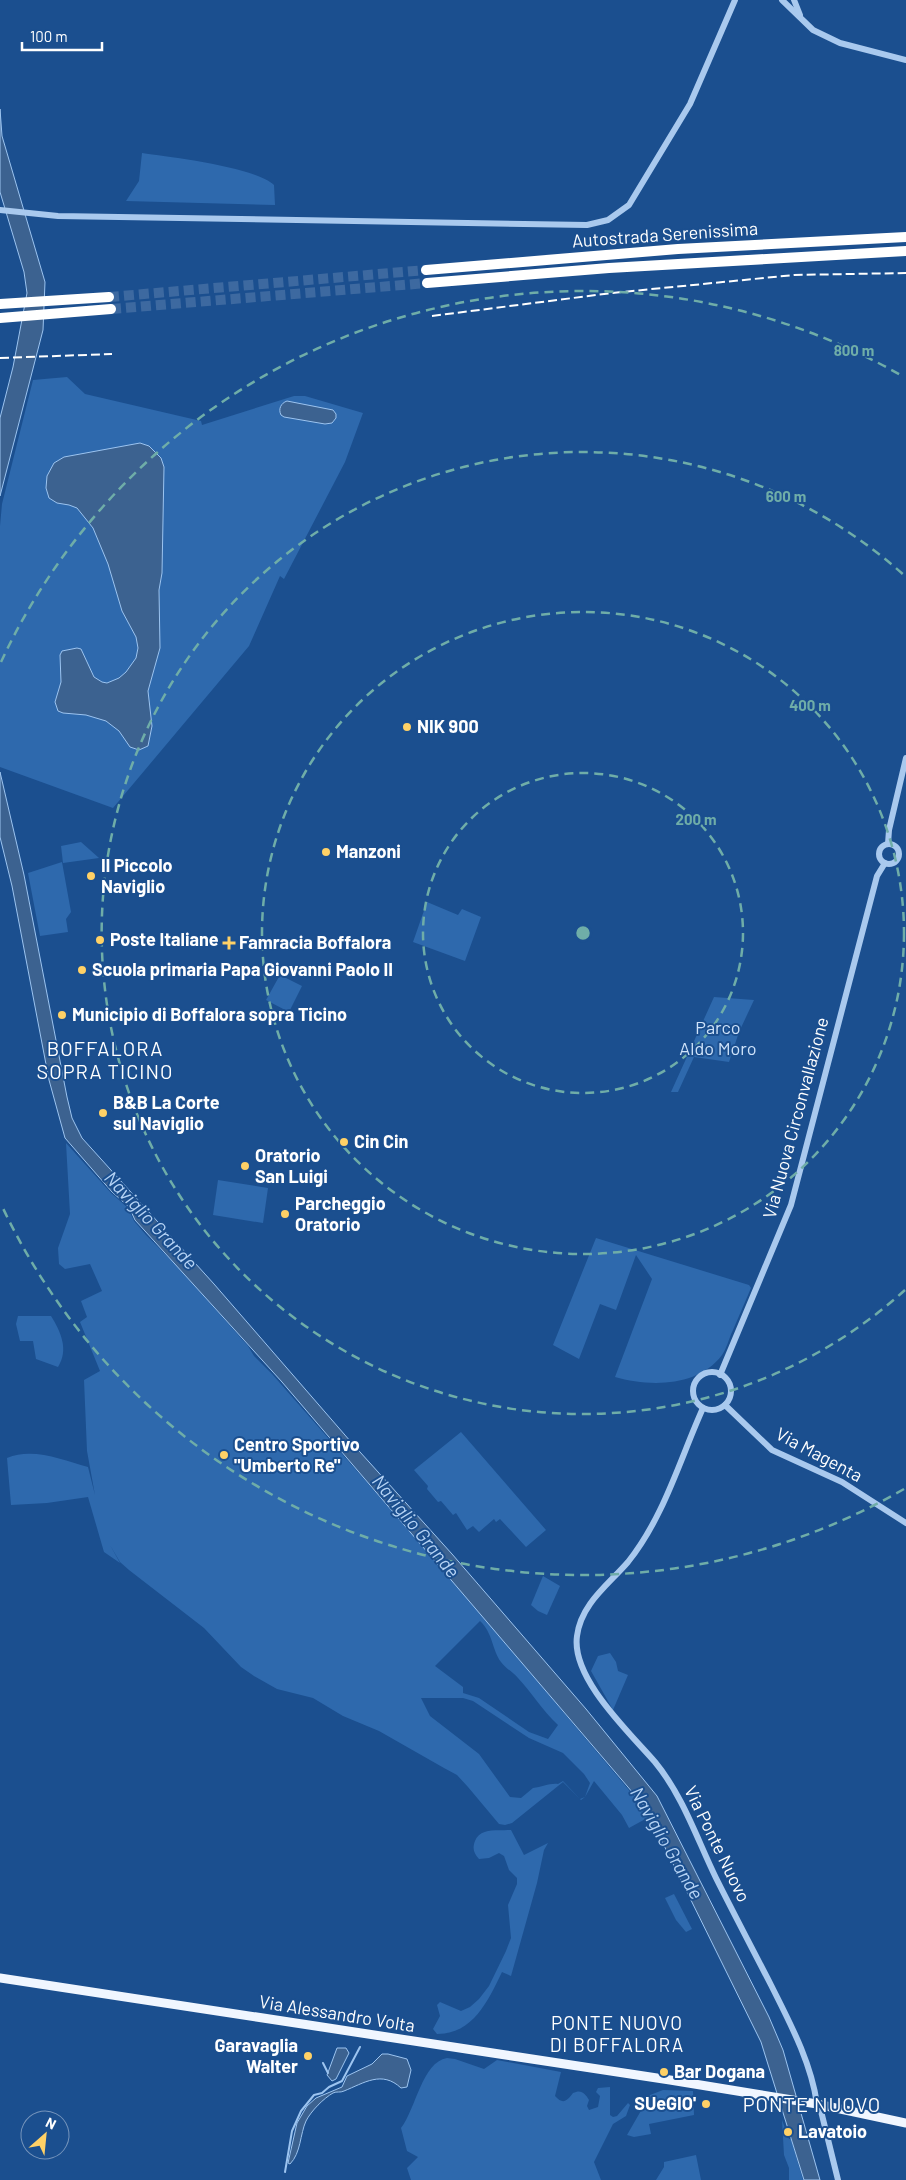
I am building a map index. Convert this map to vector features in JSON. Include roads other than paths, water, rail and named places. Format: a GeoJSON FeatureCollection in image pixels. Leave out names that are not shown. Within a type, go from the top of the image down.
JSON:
{"type":"FeatureCollection","features":[{"type":"Feature","properties":{"kind":"highway","name":"Autostrada Serenissima"},"geometry":{"type":"LineString","coordinates":[[426,270],[669,250],[906,237]]}},
{"type":"Feature","properties":{"kind":"highway","name":"Autostrada Serenissima"},"geometry":{"type":"LineString","coordinates":[[427,283],[608,268],[792,256],[906,251]]}},
{"type":"Feature","properties":{"kind":"highway"},"geometry":{"type":"LineString","coordinates":[[0,304],[109,297]]}},
{"type":"Feature","properties":{"kind":"highway"},"geometry":{"type":"LineString","coordinates":[[0,318],[111,309]]}},
{"type":"Feature","properties":{"kind":"main road","name":"Via Alessandro Volta"},"geometry":{"type":"LineString","coordinates":[[0,1978],[669,2080],[813,2104],[906,2123]]}},
{"type":"Feature","properties":{"kind":"street"},"geometry":{"type":"LineString","coordinates":[[0,210],[68,216],[587,225],[608,220],[628,205],[690,104],[735,0]]}},
{"type":"Feature","properties":{"kind":"street"},"geometry":{"type":"LineString","coordinates":[[782,0],[813,30],[840,43],[906,60]]}},
{"type":"Feature","properties":{"kind":"street"},"geometry":{"type":"LineString","coordinates":[[794,0],[801,19]]}},
{"type":"Feature","properties":{"kind":"street"},"geometry":{"type":"LineString","coordinates":[[888,844],[889,830],[906,758]]}},
{"type":"Feature","properties":{"kind":"street"},"geometry":{"type":"LineString","coordinates":[[888,844],[896,848],[898,857],[895,862],[885,864],[881,860],[879,852],[882,847],[888,844]]}},
{"type":"Feature","properties":{"kind":"street","name":"Via Nuova Circonvallazione"},"geometry":{"type":"LineString","coordinates":[[720,1375],[791,1205],[877,876],[885,864]]}},
{"type":"Feature","properties":{"kind":"street"},"geometry":{"type":"LineString","coordinates":[[709,1373],[725,1378],[730,1388],[729,1400],[725,1405],[715,1410],[704,1408],[695,1400],[695,1383],[709,1373]]}},
{"type":"Feature","properties":{"kind":"street","name":"Via Magenta"},"geometry":{"type":"LineString","coordinates":[[725,1405],[772,1450],[842,1482],[906,1523]]}},
{"type":"Feature","properties":{"kind":"street","name":"Via Ponte Nuovo"},"geometry":{"type":"LineString","coordinates":[[704,1408],[655,1521],[644,1540],[584,1611],[576,1637],[577,1652],[583,1672],[596,1693],[659,1767],[676,1790],[715,1875],[796,2037],[813,2104],[821,2111],[838,2180]]}},
{"type":"Feature","properties":{"kind":"water"},"geometry":{"type":"Polygon","coordinates":[[[0,109],[2,136],[45,282],[43,330],[0,496],[0,418],[13,367],[27,293],[24,272],[0,192],[0,109]]]}},
{"type":"Feature","properties":{"kind":"water"},"geometry":{"type":"Polygon","coordinates":[[[287,401],[333,410],[336,418],[332,423],[325,424],[284,417],[280,413],[280,408],[287,401]]]}},
{"type":"Feature","properties":{"kind":"water"},"geometry":{"type":"Polygon","coordinates":[[[140,443],[149,446],[161,458],[164,467],[162,573],[159,590],[160,648],[148,691],[152,726],[148,746],[139,750],[130,747],[119,731],[106,721],[86,715],[58,711],[55,702],[61,682],[60,655],[62,651],[81,649],[94,677],[107,683],[119,678],[126,672],[136,658],[138,648],[136,637],[122,611],[108,564],[93,528],[77,508],[57,503],[49,498],[46,488],[47,476],[54,463],[64,457],[140,443]]]}},
{"type":"Feature","properties":{"kind":"water","name":"Naviglio Grande"},"geometry":{"type":"Polygon","coordinates":[[[0,772],[24,875],[67,1097],[72,1118],[82,1138],[214,1284],[351,1442],[452,1554],[586,1709],[657,1796],[769,2017],[783,2050],[820,2180],[804,2180],[761,2042],[645,1807],[282,1382],[135,1220],[129,1207],[112,1192],[65,1138],[49,1080],[12,886],[0,837],[0,772]]]}},
{"type":"Feature","properties":{"kind":"water"},"geometry":{"type":"Polygon","coordinates":[[[337,2048],[346,2048],[349,2053],[336,2079],[332,2081],[327,2075],[337,2048]]]}},
{"type":"Feature","properties":{"kind":"water"},"geometry":{"type":"Polygon","coordinates":[[[382,2054],[407,2059],[411,2070],[407,2087],[401,2088],[387,2080],[380,2079],[329,2095],[308,2117],[294,2160],[290,2164],[288,2163],[297,2123],[307,2106],[316,2098],[342,2087],[347,2076],[372,2064],[382,2054]]]}},
{"type":"Feature","properties":{"kind":"waterway"},"geometry":{"type":"LineString","coordinates":[[285,2172],[292,2131],[301,2111],[314,2095],[322,2093],[329,2087],[342,2081],[360,2047]]}},
{"type":"Feature","properties":{"kind":"waterway"},"geometry":{"type":"LineString","coordinates":[[323,2063],[328,2073]]}},
{"type":"Feature","properties":{"kind":"tunnel"},"geometry":{"type":"LineString","coordinates":[[109,297],[426,270]]}},
{"type":"Feature","properties":{"kind":"tunnel"},"geometry":{"type":"LineString","coordinates":[[111,309],[427,283]]}},
{"type":"Feature","properties":{"kind":"railway"},"geometry":{"type":"LineString","coordinates":[[432,316],[612,293],[794,275],[906,273]]}},
{"type":"Feature","properties":{"kind":"railway"},"geometry":{"type":"LineString","coordinates":[[0,358],[112,354]]}},
{"type":"Feature","properties":{"kind":"place","name":"NIK 900"},"geometry":{"type":"Point","coordinates":[407,727]}},
{"type":"Feature","properties":{"kind":"place","name":"Manzoni"},"geometry":{"type":"Point","coordinates":[326,852]}},
{"type":"Feature","properties":{"kind":"place","name":"Il Piccolo Naviglio"},"geometry":{"type":"Point","coordinates":[91,876]}},
{"type":"Feature","properties":{"kind":"place","name":"Poste Italiane"},"geometry":{"type":"Point","coordinates":[100,940]}},
{"type":"Feature","properties":{"kind":"place","name":"Famracia Boffalora"},"geometry":{"type":"Point","coordinates":[229,943]}},
{"type":"Feature","properties":{"kind":"place","name":"Scuola primaria Papa Giovanni Paolo II"},"geometry":{"type":"Point","coordinates":[82,970]}},
{"type":"Feature","properties":{"kind":"place","name":"Municipio di Boffalora sopra Ticino"},"geometry":{"type":"Point","coordinates":[62,1015]}},
{"type":"Feature","properties":{"kind":"place","name":"B&B La Corte sul Naviglio"},"geometry":{"type":"Point","coordinates":[103,1113]}},
{"type":"Feature","properties":{"kind":"place","name":"Cin Cin"},"geometry":{"type":"Point","coordinates":[344,1142]}},
{"type":"Feature","properties":{"kind":"place","name":"Oratorio San Luigi"},"geometry":{"type":"Point","coordinates":[245,1166]}},
{"type":"Feature","properties":{"kind":"place","name":"Parcheggio Oratorio"},"geometry":{"type":"Point","coordinates":[285,1214]}},
{"type":"Feature","properties":{"kind":"place","name":"Centro Sportivo \"Umberto Re\""},"geometry":{"type":"Point","coordinates":[224,1455]}},
{"type":"Feature","properties":{"kind":"place","name":"Garavaglia Walter"},"geometry":{"type":"Point","coordinates":[308,2056]}},
{"type":"Feature","properties":{"kind":"place","name":"Bar Dogana"},"geometry":{"type":"Point","coordinates":[664,2072]}},
{"type":"Feature","properties":{"kind":"place","name":"SUeGIO'"},"geometry":{"type":"Point","coordinates":[706,2104]}},
{"type":"Feature","properties":{"kind":"place","name":"Lavatoio"},"geometry":{"type":"Point","coordinates":[788,2132]}},
{"type":"Feature","properties":{"kind":"district","name":"BOFFALORA SOPRA TICINO"},"geometry":{"type":"Point","coordinates":[105,1060]}},
{"type":"Feature","properties":{"kind":"district","name":"PONTE NUOVO DI BOFFALORA"},"geometry":{"type":"Point","coordinates":[617,2034]}},
{"type":"Feature","properties":{"kind":"district","name":"PONTE NUOVO"},"geometry":{"type":"Point","coordinates":[812,2105]}},
{"type":"Feature","properties":{"kind":"park label","name":"Parco Aldo Moro"},"geometry":{"type":"Point","coordinates":[718,1038]}}]}
